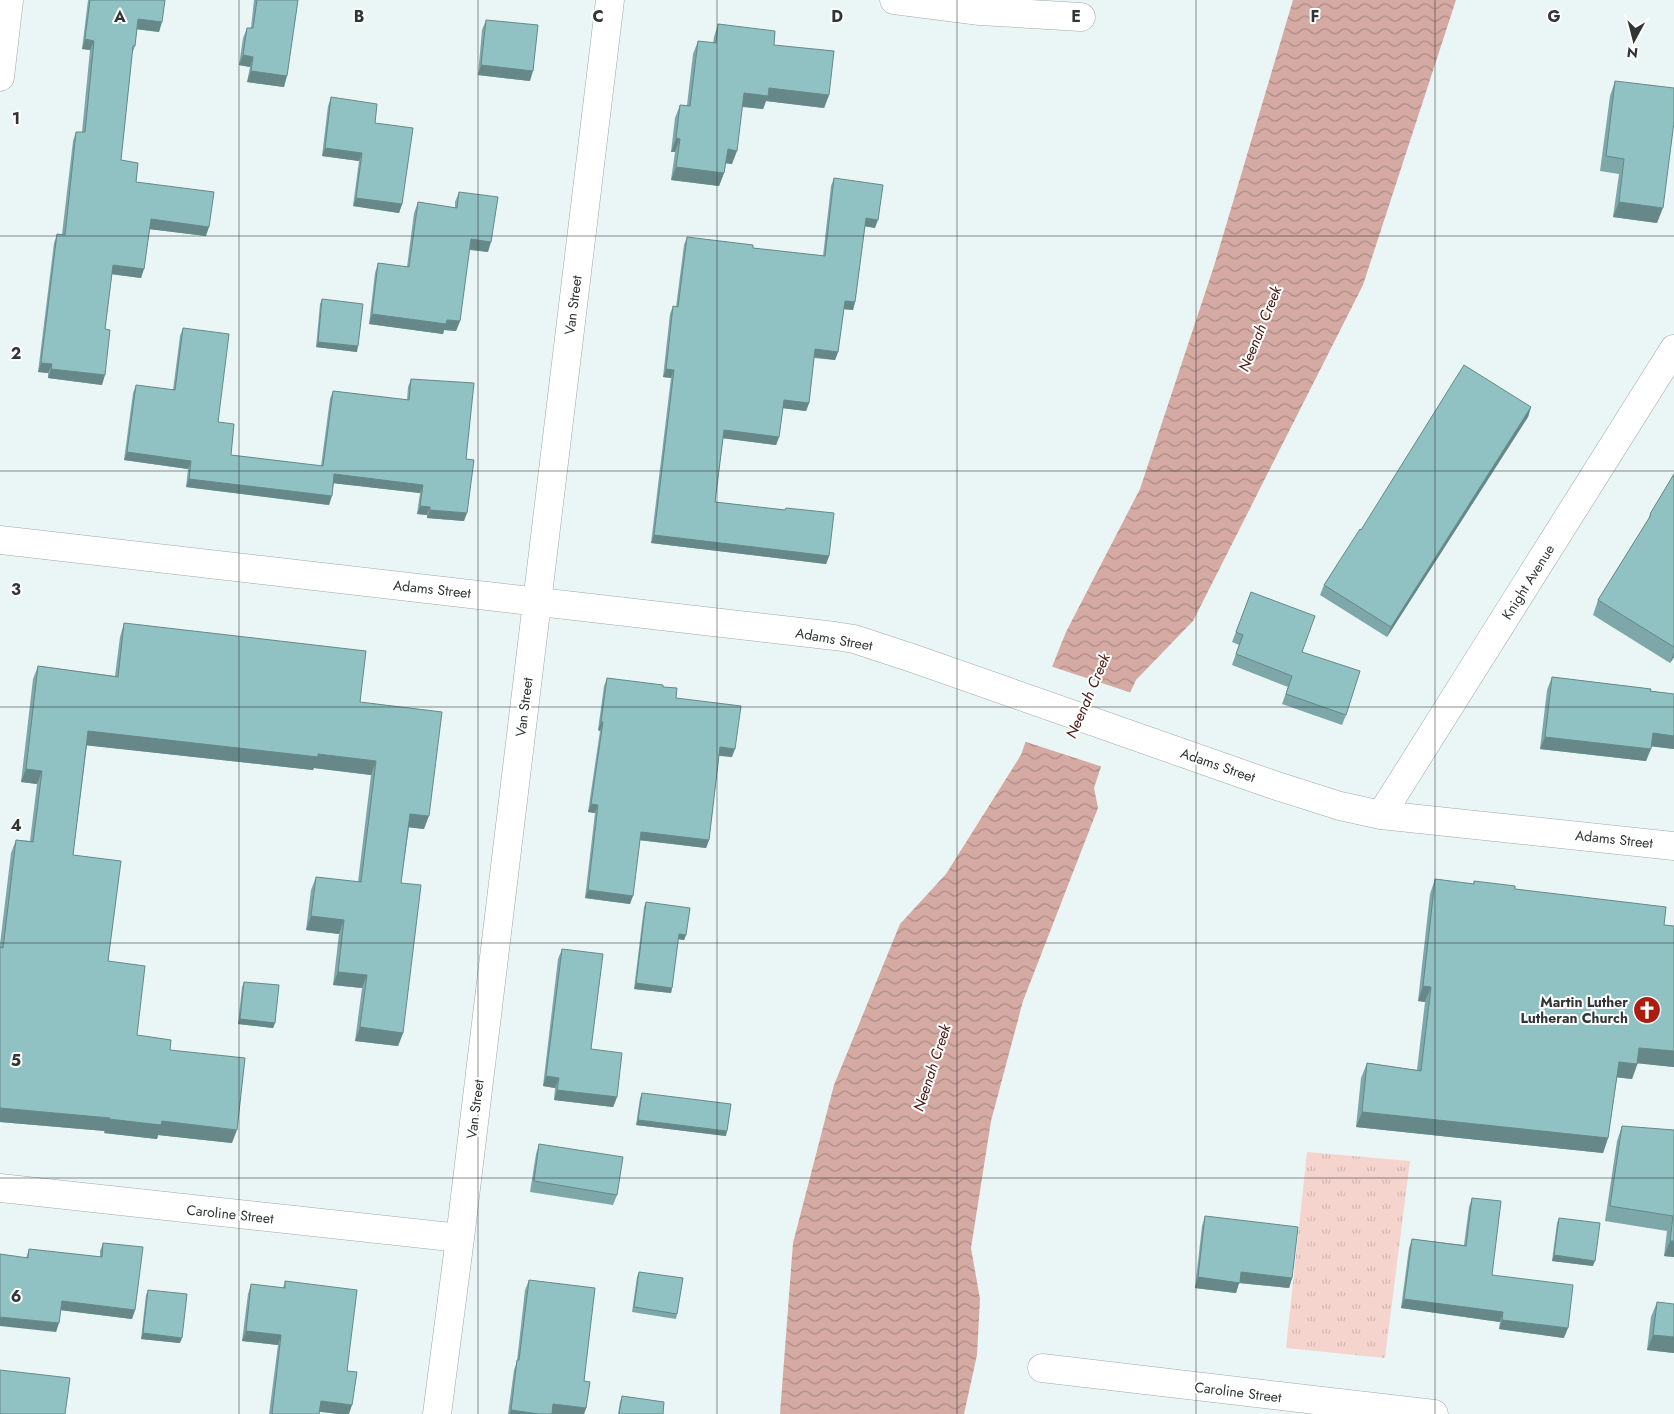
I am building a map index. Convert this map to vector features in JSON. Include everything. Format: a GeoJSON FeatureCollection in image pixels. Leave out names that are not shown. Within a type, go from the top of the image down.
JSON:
{"type":"FeatureCollection","features":[{"type":"Feature","properties":{"kind":"street"},"geometry":{"type":"LineString","coordinates":[[0,77],[10,0]]}},
{"type":"Feature","properties":{"kind":"street","name":"Van Street"},"geometry":{"type":"LineString","coordinates":[[437,1414],[610,0]]}},
{"type":"Feature","properties":{"kind":"street"},"geometry":{"type":"LineString","coordinates":[[894,0],[980,11],[1081,17]]}},
{"type":"Feature","properties":{"kind":"street","name":"Knight Avenue"},"geometry":{"type":"LineString","coordinates":[[1381,815],[1674,349]]}},
{"type":"Feature","properties":{"kind":"street","name":"Adams Street"},"geometry":{"type":"LineString","coordinates":[[0,540],[854,639],[1340,806],[1381,815],[1674,846]]}},
{"type":"Feature","properties":{"kind":"street","name":"Caroline Street"},"geometry":{"type":"LineString","coordinates":[[0,1188],[460,1238]]}},
{"type":"Feature","properties":{"kind":"street","name":"Caroline Street"},"geometry":{"type":"LineString","coordinates":[[1042,1368],[1434,1414]]}},
{"type":"Feature","properties":{"kind":"green space"},"geometry":{"type":"Polygon","coordinates":[[[1307,1152],[1410,1161],[1385,1358],[1286,1348],[1307,1152]]]}},
{"type":"Feature","properties":{"kind":"water","name":"Neenah Creek"},"geometry":{"type":"Polygon","coordinates":[[[1293,0],[1456,0],[1363,285],[1193,621],[1136,680],[1114,727],[1094,788],[1098,808],[1023,1001],[991,1121],[971,1248],[980,1299],[977,1355],[964,1414],[780,1414],[793,1243],[834,1085],[900,924],[946,874],[1021,755],[1046,682],[1066,632],[1140,489],[1214,266],[1293,0]]]}},
{"type":"Feature","properties":{"kind":"pier"},"geometry":{"type":"Polygon","coordinates":[[[1050,666],[1132,693],[1116,728],[1103,767],[1023,741],[1050,666]]]}},
{"type":"Feature","properties":{"kind":"building"},"geometry":{"type":"Polygon","coordinates":[[[90,0],[165,0],[162,22],[138,19],[135,46],[133,46],[121,160],[138,163],[136,182],[214,192],[209,227],[151,219],[144,269],[113,265],[105,329],[110,330],[105,375],[51,369],[52,364],[41,363],[57,234],[65,235],[76,132],[85,132],[94,41],[85,39],[90,0]]]}},
{"type":"Feature","properties":{"kind":"building"},"geometry":{"type":"Polygon","coordinates":[[[257,0],[298,0],[287,76],[251,71],[253,57],[243,55],[247,28],[253,28],[257,0]]]}},
{"type":"Feature","properties":{"kind":"building"},"geometry":{"type":"Polygon","coordinates":[[[486,20],[538,25],[533,71],[481,65],[486,20]]]}},
{"type":"Feature","properties":{"kind":"building"},"geometry":{"type":"Polygon","coordinates":[[[718,24],[775,31],[774,45],[834,51],[829,95],[769,88],[768,96],[744,93],[737,151],[728,149],[724,173],[676,167],[680,139],[676,138],[680,105],[690,106],[698,41],[716,43],[718,24]]]}},
{"type":"Feature","properties":{"kind":"building"},"geometry":{"type":"Polygon","coordinates":[[[1615,81],[1674,88],[1674,122],[1663,208],[1619,202],[1624,159],[1606,156],[1615,81]]]}},
{"type":"Feature","properties":{"kind":"building"},"geometry":{"type":"Polygon","coordinates":[[[331,97],[377,104],[375,123],[413,128],[402,204],[356,198],[362,153],[325,148],[331,97]]]}},
{"type":"Feature","properties":{"kind":"building"},"geometry":{"type":"Polygon","coordinates":[[[834,178],[883,185],[878,220],[866,218],[855,302],[845,301],[838,352],[815,349],[809,403],[784,400],[779,437],[724,430],[715,502],[785,510],[786,508],[834,513],[829,556],[654,535],[674,370],[666,369],[673,306],[678,307],[687,237],[753,245],[753,248],[825,256],[834,178]]]}},
{"type":"Feature","properties":{"kind":"building"},"geometry":{"type":"Polygon","coordinates":[[[459,192],[498,197],[491,242],[471,239],[460,321],[447,320],[446,324],[372,314],[378,263],[409,267],[418,202],[457,208],[459,192]]]}},
{"type":"Feature","properties":{"kind":"building"},"geometry":{"type":"Polygon","coordinates":[[[322,299],[363,304],[358,346],[318,342],[322,299]]]}},
{"type":"Feature","properties":{"kind":"building"},"geometry":{"type":"Polygon","coordinates":[[[183,328],[229,334],[218,422],[234,424],[231,455],[323,466],[333,391],[409,400],[411,379],[474,383],[466,459],[474,460],[467,513],[430,510],[430,507],[420,506],[423,485],[334,474],[332,496],[189,479],[191,461],[127,452],[136,385],[175,390],[183,328]]]}},
{"type":"Feature","properties":{"kind":"building"},"geometry":{"type":"Polygon","coordinates":[[[1464,365],[1531,407],[1391,627],[1324,585],[1361,530],[1464,365]]]}},
{"type":"Feature","properties":{"kind":"building"},"geometry":{"type":"Polygon","coordinates":[[[1674,474],[1674,647],[1598,600],[1674,474]]]}},
{"type":"Feature","properties":{"kind":"building"},"geometry":{"type":"Polygon","coordinates":[[[1251,592],[1315,616],[1302,652],[1360,671],[1346,715],[1286,694],[1292,676],[1236,654],[1243,635],[1236,632],[1251,592]]]}},
{"type":"Feature","properties":{"kind":"building"},"geometry":{"type":"Polygon","coordinates":[[[124,623],[366,651],[360,702],[442,712],[429,816],[410,814],[401,883],[421,885],[403,1033],[360,1027],[367,975],[338,972],[344,920],[311,916],[316,877],[361,882],[376,761],[318,754],[318,757],[88,731],[73,855],[121,861],[108,961],[145,966],[137,1035],[171,1040],[170,1050],[245,1058],[237,1130],[162,1121],[161,1125],[110,1118],[0,1108],[0,947],[3,948],[16,840],[33,842],[42,771],[26,769],[38,666],[118,677],[124,623]]]}},
{"type":"Feature","properties":{"kind":"building"},"geometry":{"type":"Polygon","coordinates":[[[1552,677],[1651,689],[1650,691],[1674,694],[1674,736],[1653,733],[1651,749],[1545,737],[1552,677]]]}},
{"type":"Feature","properties":{"kind":"building"},"geometry":{"type":"Polygon","coordinates":[[[607,678],[677,688],[676,698],[741,706],[735,749],[720,747],[709,840],[641,832],[633,896],[588,890],[598,805],[591,804],[603,722],[601,722],[607,678]]]}},
{"type":"Feature","properties":{"kind":"building"},"geometry":{"type":"Polygon","coordinates":[[[1435,879],[1474,884],[1474,881],[1515,886],[1515,889],[1666,907],[1664,925],[1674,926],[1674,1051],[1639,1048],[1637,1064],[1619,1062],[1608,1138],[1362,1112],[1367,1063],[1421,1071],[1431,987],[1423,986],[1435,879]]]}},
{"type":"Feature","properties":{"kind":"building"},"geometry":{"type":"Polygon","coordinates":[[[646,902],[690,908],[686,935],[679,934],[672,988],[636,983],[646,902]]]}},
{"type":"Feature","properties":{"kind":"building"},"geometry":{"type":"Polygon","coordinates":[[[562,949],[603,954],[591,1049],[622,1053],[617,1097],[557,1090],[559,1078],[546,1076],[562,949]]]}},
{"type":"Feature","properties":{"kind":"building"},"geometry":{"type":"Polygon","coordinates":[[[244,982],[279,985],[275,1023],[240,1019],[244,982]]]}},
{"type":"Feature","properties":{"kind":"building"},"geometry":{"type":"Polygon","coordinates":[[[642,1093],[731,1104],[727,1131],[638,1120],[642,1093]]]}},
{"type":"Feature","properties":{"kind":"building"},"geometry":{"type":"Polygon","coordinates":[[[1622,1126],[1674,1130],[1674,1241],[1670,1241],[1673,1216],[1610,1206],[1622,1126]]]}},
{"type":"Feature","properties":{"kind":"building"},"geometry":{"type":"Polygon","coordinates":[[[539,1144],[623,1157],[617,1195],[534,1181],[539,1144]]]}},
{"type":"Feature","properties":{"kind":"building"},"geometry":{"type":"Polygon","coordinates":[[[1472,1198],[1501,1201],[1492,1275],[1573,1285],[1568,1328],[1502,1320],[1503,1312],[1404,1299],[1412,1239],[1466,1246],[1472,1198]]]}},
{"type":"Feature","properties":{"kind":"building"},"geometry":{"type":"Polygon","coordinates":[[[1205,1216],[1298,1227],[1292,1278],[1241,1272],[1240,1283],[1198,1277],[1205,1216]]]}},
{"type":"Feature","properties":{"kind":"building"},"geometry":{"type":"Polygon","coordinates":[[[1559,1218],[1600,1223],[1595,1261],[1554,1255],[1559,1218]]]}},
{"type":"Feature","properties":{"kind":"building"},"geometry":{"type":"Polygon","coordinates":[[[103,1243],[143,1247],[135,1310],[62,1301],[59,1323],[0,1317],[0,1254],[28,1258],[29,1249],[102,1257],[103,1243]]]}},
{"type":"Feature","properties":{"kind":"building"},"geometry":{"type":"Polygon","coordinates":[[[639,1272],[683,1278],[677,1314],[634,1307],[639,1272]]]}},
{"type":"Feature","properties":{"kind":"building"},"geometry":{"type":"Polygon","coordinates":[[[529,1280],[595,1288],[584,1381],[590,1382],[586,1408],[553,1404],[552,1414],[511,1410],[529,1280]]]}},
{"type":"Feature","properties":{"kind":"building"},"geometry":{"type":"Polygon","coordinates":[[[285,1281],[357,1290],[347,1371],[357,1372],[352,1405],[321,1401],[319,1414],[272,1414],[281,1335],[246,1331],[251,1284],[285,1288],[285,1281]]]}},
{"type":"Feature","properties":{"kind":"building"},"geometry":{"type":"Polygon","coordinates":[[[148,1290],[187,1294],[182,1338],[143,1333],[148,1290]]]}},
{"type":"Feature","properties":{"kind":"building"},"geometry":{"type":"Polygon","coordinates":[[[1657,1302],[1674,1304],[1674,1337],[1653,1335],[1657,1302]]]}},
{"type":"Feature","properties":{"kind":"building"},"geometry":{"type":"Polygon","coordinates":[[[0,1370],[70,1378],[65,1414],[0,1414],[0,1370]]]}},
{"type":"Feature","properties":{"kind":"building"},"geometry":{"type":"Polygon","coordinates":[[[622,1396],[664,1402],[663,1414],[619,1414],[622,1396]]]}},
{"type":"Feature","properties":{"kind":"place","name":"Martin Luther Lutheran Church"},"geometry":{"type":"Point","coordinates":[1647,1010]}}]}
